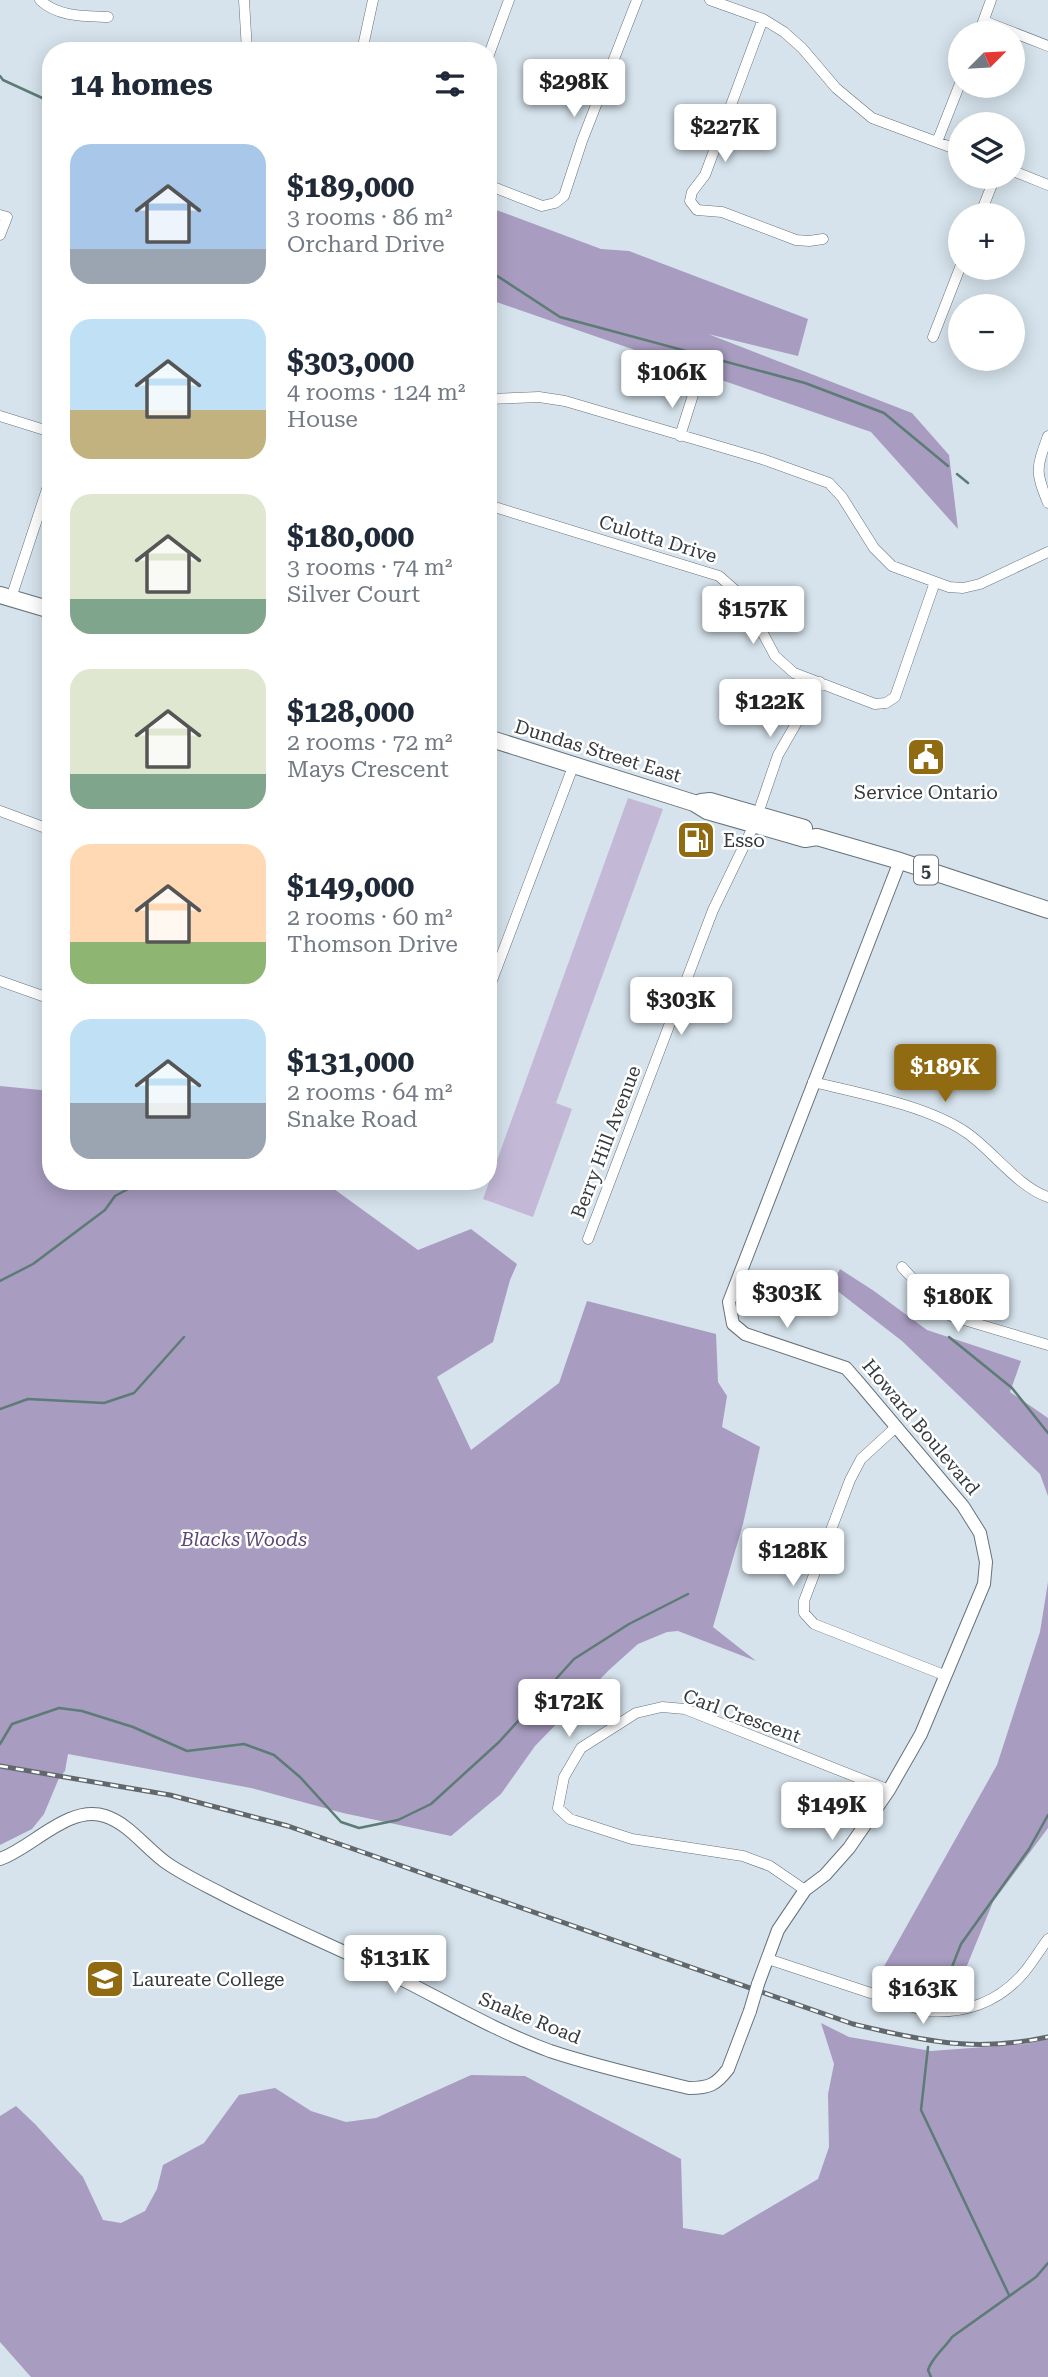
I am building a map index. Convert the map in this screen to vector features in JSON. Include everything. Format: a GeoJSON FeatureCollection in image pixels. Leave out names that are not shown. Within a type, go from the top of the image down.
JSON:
{"type":"FeatureCollection","features":[{"type":"Feature","properties":{"kind":"main road"},"geometry":{"type":"LineString","coordinates":[[5,597],[42,607]]}},
{"type":"Feature","properties":{"kind":"main road","name":"Dundas Street East"},"geometry":{"type":"LineString","coordinates":[[497,741],[694,803],[710,800],[756,819],[809,829],[817,837],[1048,909]]}},
{"type":"Feature","properties":{"kind":"street"},"geometry":{"type":"LineString","coordinates":[[40,0],[62,13],[108,17]]}},
{"type":"Feature","properties":{"kind":"street"},"geometry":{"type":"LineString","coordinates":[[244,0],[246,42]]}},
{"type":"Feature","properties":{"kind":"street"},"geometry":{"type":"LineString","coordinates":[[364,42],[373,0]]}},
{"type":"Feature","properties":{"kind":"street"},"geometry":{"type":"LineString","coordinates":[[494,42],[509,0]]}},
{"type":"Feature","properties":{"kind":"street"},"geometry":{"type":"LineString","coordinates":[[497,188],[542,206],[555,203],[564,196],[582,141],[637,0]]}},
{"type":"Feature","properties":{"kind":"street"},"geometry":{"type":"LineString","coordinates":[[709,0],[763,19],[784,32],[802,48],[836,88],[872,118],[948,146]]}},
{"type":"Feature","properties":{"kind":"street"},"geometry":{"type":"LineString","coordinates":[[984,21],[990,0]]}},
{"type":"Feature","properties":{"kind":"street"},"geometry":{"type":"LineString","coordinates":[[763,19],[705,175],[692,192],[690,201],[697,210],[722,212],[796,240],[809,242],[822,239]]}},
{"type":"Feature","properties":{"kind":"street"},"geometry":{"type":"LineString","coordinates":[[1026,37],[1048,46]]}},
{"type":"Feature","properties":{"kind":"street"},"geometry":{"type":"LineString","coordinates":[[937,142],[954,98]]}},
{"type":"Feature","properties":{"kind":"street"},"geometry":{"type":"LineString","coordinates":[[1025,176],[1048,186]]}},
{"type":"Feature","properties":{"kind":"street"},"geometry":{"type":"LineString","coordinates":[[0,215],[7,217],[0,235]]}},
{"type":"Feature","properties":{"kind":"street"},"geometry":{"type":"LineString","coordinates":[[933,337],[955,280]]}},
{"type":"Feature","properties":{"kind":"street"},"geometry":{"type":"LineString","coordinates":[[680,436],[693,395]]}},
{"type":"Feature","properties":{"kind":"street"},"geometry":{"type":"LineString","coordinates":[[497,400],[539,397],[565,401],[762,459],[829,483],[842,497],[874,548],[892,566],[948,587],[963,588],[980,584],[1048,552]]}},
{"type":"Feature","properties":{"kind":"street"},"geometry":{"type":"LineString","coordinates":[[0,416],[42,429]]}},
{"type":"Feature","properties":{"kind":"street"},"geometry":{"type":"LineString","coordinates":[[1048,436],[1037,470],[1037,477],[1048,503]]}},
{"type":"Feature","properties":{"kind":"street"},"geometry":{"type":"LineString","coordinates":[[5,597],[42,500]]}},
{"type":"Feature","properties":{"kind":"street","name":"Culotta Drive"},"geometry":{"type":"LineString","coordinates":[[497,508],[719,576],[744,598],[775,656],[794,673],[875,704],[886,703],[895,697],[935,582]]}},
{"type":"Feature","properties":{"kind":"street","name":"Berry Hill Avenue"},"geometry":{"type":"LineString","coordinates":[[588,1239],[713,910],[756,819],[778,755],[820,682]]}},
{"type":"Feature","properties":{"kind":"street"},"geometry":{"type":"LineString","coordinates":[[497,967],[574,764]]}},
{"type":"Feature","properties":{"kind":"street"},"geometry":{"type":"LineString","coordinates":[[0,811],[42,827]]}},
{"type":"Feature","properties":{"kind":"street","name":"Howard Boulevard"},"geometry":{"type":"LineString","coordinates":[[805,1890],[825,1875],[849,1848],[889,1790],[921,1734],[984,1584],[986,1562],[980,1533],[963,1506],[846,1368],[745,1334],[733,1324],[729,1302],[900,861]]}},
{"type":"Feature","properties":{"kind":"street"},"geometry":{"type":"LineString","coordinates":[[0,981],[42,996]]}},
{"type":"Feature","properties":{"kind":"street"},"geometry":{"type":"LineString","coordinates":[[813,1082],[929,1113],[967,1132],[1019,1178],[1048,1198]]}},
{"type":"Feature","properties":{"kind":"street"},"geometry":{"type":"LineString","coordinates":[[902,1266],[935,1303],[951,1316],[1048,1345]]}},
{"type":"Feature","properties":{"kind":"street"},"geometry":{"type":"LineString","coordinates":[[896,1427],[862,1459],[850,1480],[804,1601],[804,1613],[814,1624],[944,1675]]}},
{"type":"Feature","properties":{"kind":"street","name":"Carl Crescent"},"geometry":{"type":"LineString","coordinates":[[805,1890],[770,1866],[744,1856],[632,1839],[570,1819],[558,1808],[564,1777],[581,1748],[636,1713],[662,1707],[685,1709],[889,1790]]}},
{"type":"Feature","properties":{"kind":"street","name":"Snake Road"},"geometry":{"type":"LineString","coordinates":[[0,1859],[25,1847],[64,1820],[88,1815],[104,1816],[123,1826],[168,1864],[194,1879],[273,1920],[388,1972],[479,2021],[550,2050],[689,2088],[715,2085],[728,2069],[778,1930],[805,1890]]}},
{"type":"Feature","properties":{"kind":"street"},"geometry":{"type":"LineString","coordinates":[[768,1959],[925,2011],[949,2013],[975,2007],[998,1997],[1020,1978],[1048,1939]]}},
{"type":"Feature","properties":{"kind":"shaded area"},"geometry":{"type":"Polygon","coordinates":[[[628,798],[663,809],[556,1103],[572,1109],[533,1217],[483,1199],[486,1190],[497,1190],[497,1160],[628,798]]]}},
{"type":"Feature","properties":{"kind":"green space"},"geometry":{"type":"Polygon","coordinates":[[[497,210],[601,249],[629,251],[808,319],[798,356],[708,334],[912,413],[949,455],[958,529],[871,432],[497,302],[497,210]]]}},
{"type":"Feature","properties":{"kind":"green space","name":"Blacks Woods"},"geometry":{"type":"Polygon","coordinates":[[[0,1086],[42,1090],[42,1190],[335,1190],[418,1250],[471,1229],[517,1264],[493,1342],[437,1377],[471,1450],[559,1383],[587,1301],[716,1334],[718,1382],[727,1396],[722,1427],[760,1447],[743,1524],[713,1627],[756,1661],[678,1631],[667,1632],[638,1644],[535,1746],[501,1794],[451,1836],[343,1813],[251,1788],[68,1754],[65,1771],[59,1778],[44,1814],[32,1829],[0,1845],[0,1086]]]}},
{"type":"Feature","properties":{"kind":"green space"},"geometry":{"type":"Polygon","coordinates":[[[840,1269],[927,1330],[1021,1361],[1010,1392],[1048,1418],[1048,1496],[1040,1474],[975,1411],[902,1341],[831,1286],[840,1269]]]}},
{"type":"Feature","properties":{"kind":"green space"},"geometry":{"type":"Polygon","coordinates":[[[1048,1582],[1048,1828],[993,1902],[950,2007],[907,2005],[873,1986],[997,1765],[1040,1632],[1048,1582]]]}},
{"type":"Feature","properties":{"kind":"green space"},"geometry":{"type":"Polygon","coordinates":[[[821,2023],[849,2037],[931,2051],[1026,2044],[1048,2039],[1048,2377],[31,2377],[0,2342],[0,2116],[16,2106],[83,2177],[103,2220],[121,2223],[145,2211],[157,2189],[163,2165],[204,2143],[239,2095],[275,2088],[311,2111],[346,2122],[376,2118],[471,2075],[525,2076],[681,2159],[683,2228],[723,2235],[818,2179],[829,2147],[828,2094],[834,2064],[821,2023]]]}},
{"type":"Feature","properties":{"kind":"waterway"},"geometry":{"type":"LineString","coordinates":[[0,76],[3,80],[42,98]]}},
{"type":"Feature","properties":{"kind":"waterway"},"geometry":{"type":"LineString","coordinates":[[497,276],[560,317],[805,383],[884,413],[948,466]]}},
{"type":"Feature","properties":{"kind":"waterway"},"geometry":{"type":"LineString","coordinates":[[957,474],[968,483]]}},
{"type":"Feature","properties":{"kind":"waterway"},"geometry":{"type":"LineString","coordinates":[[0,1281],[33,1264],[105,1210],[115,1196],[126,1190]]}},
{"type":"Feature","properties":{"kind":"waterway"},"geometry":{"type":"LineString","coordinates":[[0,1409],[28,1399],[104,1403],[134,1393],[184,1337]]}},
{"type":"Feature","properties":{"kind":"waterway"},"geometry":{"type":"LineString","coordinates":[[949,1337],[1012,1388],[1048,1433]]}},
{"type":"Feature","properties":{"kind":"waterway"},"geometry":{"type":"LineString","coordinates":[[0,1744],[12,1724],[59,1708],[82,1711],[133,1727],[187,1751],[244,1744],[274,1755],[300,1777],[341,1822],[359,1828],[398,1820],[431,1804],[499,1742],[574,1659],[629,1624],[688,1594]]}},
{"type":"Feature","properties":{"kind":"waterway"},"geometry":{"type":"LineString","coordinates":[[939,2000],[961,1944],[1029,1849],[1048,1815]]}},
{"type":"Feature","properties":{"kind":"waterway"},"geometry":{"type":"LineString","coordinates":[[928,2047],[921,2110],[1009,2295]]}},
{"type":"Feature","properties":{"kind":"waterway"},"geometry":{"type":"LineString","coordinates":[[931,2377],[928,2370],[930,2365],[952,2337],[1036,2277],[1048,2263]]}},
{"type":"Feature","properties":{"kind":"railway"},"geometry":{"type":"LineString","coordinates":[[0,1766],[170,1795],[288,1826],[853,2024],[950,2043],[996,2044],[1048,2037]]}},
{"type":"Feature","properties":{"kind":"place","name":"Service Ontario"},"geometry":{"type":"Point","coordinates":[926,757]}},
{"type":"Feature","properties":{"kind":"place","name":"Esso"},"geometry":{"type":"Point","coordinates":[696,840]}},
{"type":"Feature","properties":{"kind":"place","name":"Laureate College"},"geometry":{"type":"Point","coordinates":[105,1979]}}]}
